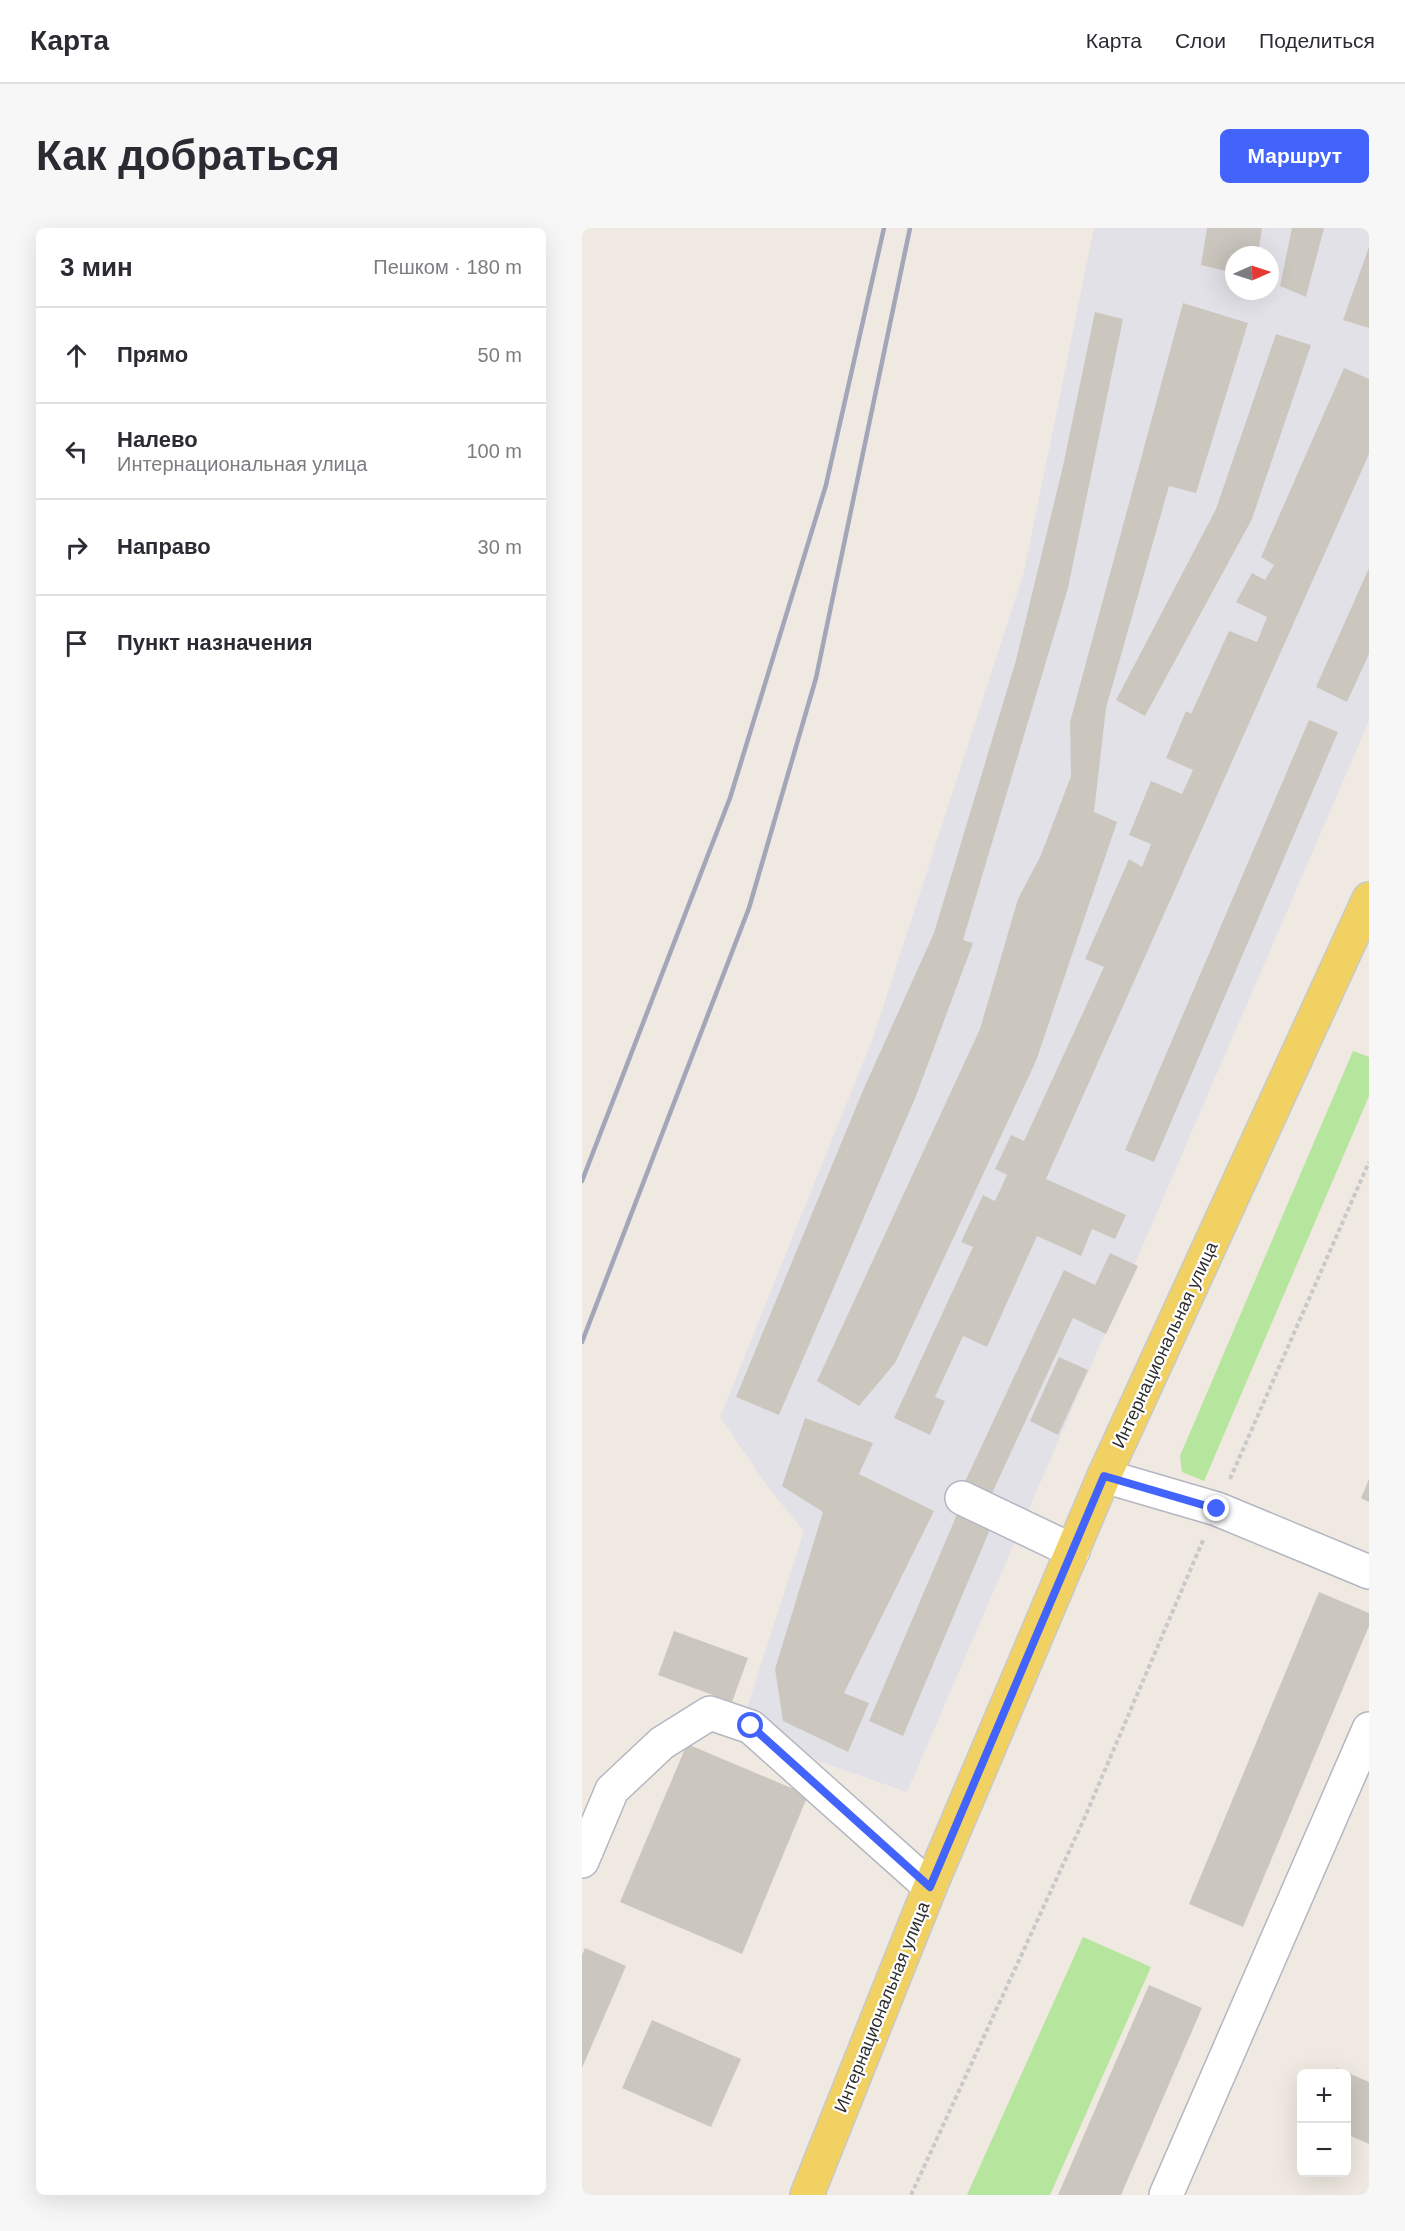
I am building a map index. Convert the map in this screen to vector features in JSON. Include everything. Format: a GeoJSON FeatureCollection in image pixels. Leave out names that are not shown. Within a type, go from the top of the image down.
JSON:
{"type":"FeatureCollection","features":[{"type":"Feature","properties":{"kind":"main road","name":"Интернациональная улица"},"geometry":{"type":"LineString","coordinates":[[807,2195],[930,1887],[1104,1476],[1369,899]]}},
{"type":"Feature","properties":{"kind":"lane"},"geometry":{"type":"LineString","coordinates":[[1104,1476],[1217,1509],[1369,1572]]}},
{"type":"Feature","properties":{"kind":"lane"},"geometry":{"type":"LineString","coordinates":[[962,1498],[1073,1551]]}},
{"type":"Feature","properties":{"kind":"lane"},"geometry":{"type":"LineString","coordinates":[[582,1861],[612,1790],[662,1743],[710,1713],[751,1726],[930,1887]]}},
{"type":"Feature","properties":{"kind":"lane"},"geometry":{"type":"LineString","coordinates":[[1166,2195],[1369,1730]]}},
{"type":"Feature","properties":{"kind":"path"},"geometry":{"type":"LineString","coordinates":[[911,2195],[1084,1819],[1369,1162]]}},
{"type":"Feature","properties":{"kind":"shaded area"},"geometry":{"type":"Polygon","coordinates":[[[1094,228],[1369,228],[1369,721],[907,1792],[818,1761],[747,1708],[804,1531],[770,1490],[720,1417],[873,1038],[1024,572],[1094,228]]]}},
{"type":"Feature","properties":{"kind":"green space"},"geometry":{"type":"Polygon","coordinates":[[[1353,1051],[1369,1057],[1369,1096],[1204,1481],[1182,1472],[1180,1456],[1353,1051]]]}},
{"type":"Feature","properties":{"kind":"green space"},"geometry":{"type":"Polygon","coordinates":[[[1083,1937],[1151,1967],[1050,2195],[967,2195],[1083,1937]]]}},
{"type":"Feature","properties":{"kind":"building"},"geometry":{"type":"Polygon","coordinates":[[[1207,228],[1262,228],[1259,246],[1225,246],[1225,271],[1201,265],[1207,228]]]}},
{"type":"Feature","properties":{"kind":"building"},"geometry":{"type":"Polygon","coordinates":[[[1292,228],[1324,228],[1306,297],[1280,286],[1292,228]]]}},
{"type":"Feature","properties":{"kind":"building"},"geometry":{"type":"Polygon","coordinates":[[[1369,247],[1369,328],[1343,320],[1369,247]]]}},
{"type":"Feature","properties":{"kind":"building"},"geometry":{"type":"Polygon","coordinates":[[[1183,303],[1248,323],[1196,493],[1169,486],[1106,708],[1094,812],[1117,822],[1036,1061],[895,1363],[859,1406],[817,1381],[980,1029],[1018,899],[1041,855],[1071,776],[1070,722],[1183,303]]]}},
{"type":"Feature","properties":{"kind":"building"},"geometry":{"type":"Polygon","coordinates":[[[1095,312],[1123,319],[1068,588],[963,940],[973,943],[916,1096],[779,1415],[736,1397],[864,1088],[934,933],[1016,660],[1063,466],[1095,312]]]}},
{"type":"Feature","properties":{"kind":"building"},"geometry":{"type":"Polygon","coordinates":[[[1276,334],[1311,345],[1252,519],[1145,716],[1116,700],[1216,509],[1276,334]]]}},
{"type":"Feature","properties":{"kind":"building"},"geometry":{"type":"Polygon","coordinates":[[[1344,368],[1369,379],[1369,454],[1046,1179],[1126,1215],[1115,1239],[1092,1229],[1081,1256],[1037,1236],[987,1347],[963,1336],[935,1397],[945,1401],[930,1435],[894,1418],[973,1247],[961,1242],[983,1195],[995,1201],[1007,1175],[995,1169],[1011,1135],[1024,1141],[1104,967],[1085,959],[1129,859],[1142,867],[1151,844],[1129,835],[1151,781],[1182,794],[1193,770],[1166,758],[1186,711],[1191,714],[1229,631],[1257,642],[1267,617],[1236,602],[1252,573],[1265,580],[1274,565],[1261,557],[1344,368]]]}},
{"type":"Feature","properties":{"kind":"building"},"geometry":{"type":"Polygon","coordinates":[[[1369,568],[1369,654],[1347,702],[1316,687],[1369,568]]]}},
{"type":"Feature","properties":{"kind":"building"},"geometry":{"type":"Polygon","coordinates":[[[1309,720],[1338,732],[1154,1162],[1125,1150],[1309,720]]]}},
{"type":"Feature","properties":{"kind":"building"},"geometry":{"type":"Polygon","coordinates":[[[1110,1253],[1138,1266],[1106,1334],[1073,1318],[988,1502],[961,1490],[1064,1270],[1095,1285],[1110,1253]]]}},
{"type":"Feature","properties":{"kind":"building"},"geometry":{"type":"Polygon","coordinates":[[[1059,1357],[1088,1370],[1058,1435],[1030,1421],[1059,1357]]]}},
{"type":"Feature","properties":{"kind":"building"},"geometry":{"type":"Polygon","coordinates":[[[805,1418],[873,1443],[859,1474],[934,1511],[844,1693],[869,1703],[848,1752],[783,1721],[775,1669],[823,1512],[782,1486],[805,1418]]]}},
{"type":"Feature","properties":{"kind":"building"},"geometry":{"type":"Polygon","coordinates":[[[1369,1479],[1369,1502],[1361,1498],[1369,1479]]]}},
{"type":"Feature","properties":{"kind":"building"},"geometry":{"type":"Polygon","coordinates":[[[958,1512],[991,1527],[903,1736],[869,1721],[958,1512]]]}},
{"type":"Feature","properties":{"kind":"building"},"geometry":{"type":"Polygon","coordinates":[[[1319,1592],[1369,1613],[1369,1626],[1243,1927],[1189,1904],[1319,1592]]]}},
{"type":"Feature","properties":{"kind":"building"},"geometry":{"type":"Polygon","coordinates":[[[674,1631],[748,1658],[732,1702],[658,1675],[674,1631]]]}},
{"type":"Feature","properties":{"kind":"building"},"geometry":{"type":"Polygon","coordinates":[[[687,1744],[808,1795],[742,1954],[620,1902],[687,1744]]]}},
{"type":"Feature","properties":{"kind":"building"},"geometry":{"type":"Polygon","coordinates":[[[585,1948],[626,1966],[582,2068],[582,1955],[585,1948]]]}},
{"type":"Feature","properties":{"kind":"building"},"geometry":{"type":"Polygon","coordinates":[[[1149,1985],[1202,2008],[1121,2195],[1058,2195],[1149,1985]]]}},
{"type":"Feature","properties":{"kind":"building"},"geometry":{"type":"Polygon","coordinates":[[[652,2020],[741,2059],[711,2127],[622,2088],[652,2020]]]}},
{"type":"Feature","properties":{"kind":"building"},"geometry":{"type":"Polygon","coordinates":[[[1351,2074],[1369,2082],[1369,2144],[1351,2136],[1351,2074]]]}},
{"type":"Feature","properties":{"kind":"railway"},"geometry":{"type":"LineString","coordinates":[[582,1181],[730,798],[826,485],[884,228]]}},
{"type":"Feature","properties":{"kind":"railway"},"geometry":{"type":"LineString","coordinates":[[582,1342],[749,908],[816,678],[910,228]]}},
{"type":"Feature","properties":{"kind":"route"},"geometry":{"type":"LineString","coordinates":[[751,1726],[930,1887],[1104,1476],[1217,1509]]}}]}
